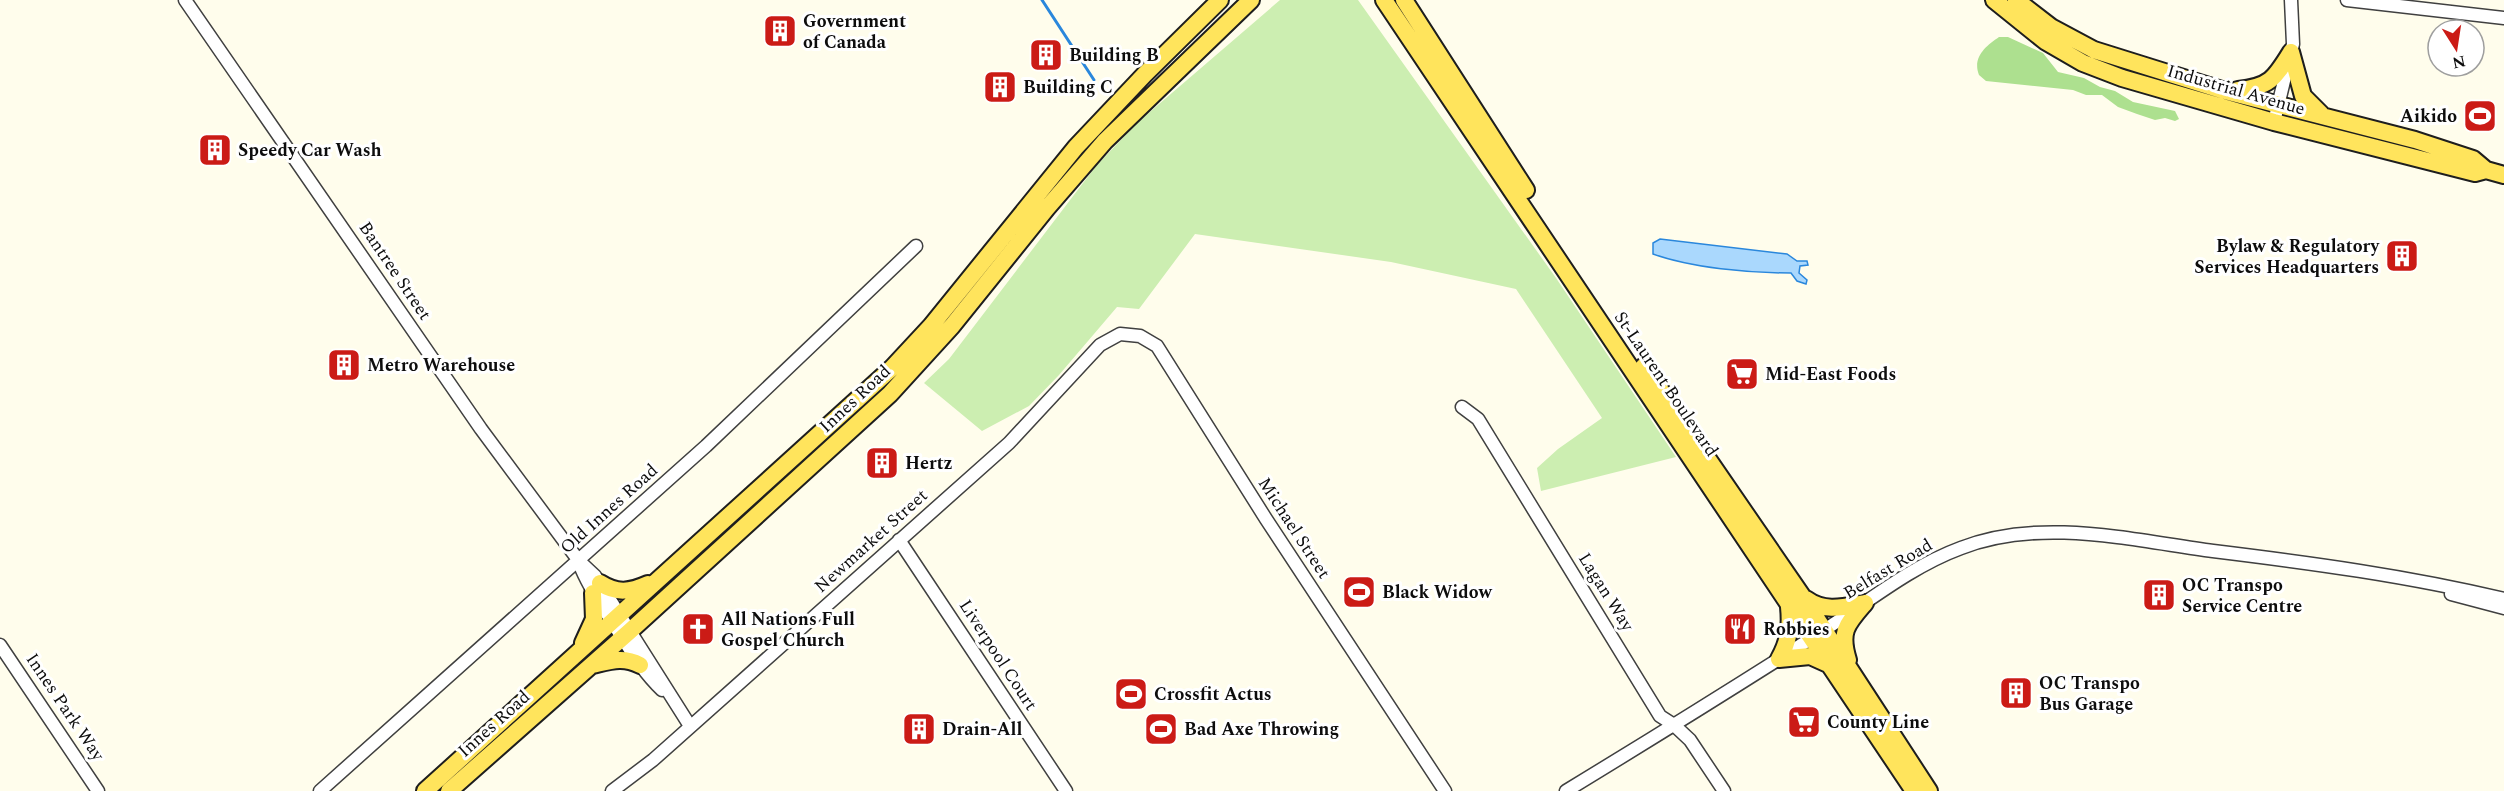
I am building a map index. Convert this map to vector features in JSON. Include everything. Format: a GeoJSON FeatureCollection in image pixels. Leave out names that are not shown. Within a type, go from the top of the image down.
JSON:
{"type":"FeatureCollection","features":[{"type":"Feature","properties":{"kind":"main road","name":"Innes Road"},"geometry":{"type":"LineString","coordinates":[[449,791],[582,660],[616,618],[892,368],[931,326],[1076,147],[1137,82],[1220,0]]}},
{"type":"Feature","properties":{"kind":"main road","name":"Innes Road"},"geometry":{"type":"LineString","coordinates":[[425,791],[582,660],[626,634],[900,384],[952,326],[1047,208],[1105,141],[1251,0]]}},
{"type":"Feature","properties":{"kind":"main road","name":"St-Laurent Boulevard"},"geometry":{"type":"LineString","coordinates":[[1384,0],[1539,219],[1818,634],[1850,670],[1929,791]]}},
{"type":"Feature","properties":{"kind":"main road","name":"Industrial Avenue"},"geometry":{"type":"LineString","coordinates":[[1994,0],[2045,41],[2083,63],[2122,78],[2274,122],[2475,173],[2486,170]]}},
{"type":"Feature","properties":{"kind":"main road","name":"Industrial Avenue"},"geometry":{"type":"LineString","coordinates":[[2016,0],[2051,27],[2094,50],[2225,91],[2323,115],[2473,159],[2486,170],[2504,175]]}},
{"type":"Feature","properties":{"kind":"main road","name":"St-Laurent Boulevard"},"geometry":{"type":"LineString","coordinates":[[1405,1],[1539,219]]}},
{"type":"Feature","properties":{"kind":"main road"},"geometry":{"type":"LineString","coordinates":[[2225,91],[2267,85],[2279,72],[2291,52]]}},
{"type":"Feature","properties":{"kind":"main road"},"geometry":{"type":"LineString","coordinates":[[2291,52],[2303,96],[2323,115]]}},
{"type":"Feature","properties":{"kind":"main road"},"geometry":{"type":"LineString","coordinates":[[640,665],[631,660],[621,659],[582,660],[593,625],[596,588],[627,592],[660,579]]}},
{"type":"Feature","properties":{"kind":"main road"},"geometry":{"type":"LineString","coordinates":[[1779,659],[1790,633],[1795,599],[1826,609],[1865,603]]}},
{"type":"Feature","properties":{"kind":"main road"},"geometry":{"type":"LineString","coordinates":[[1850,670],[1844,649],[1844,634],[1848,623],[1865,603]]}},
{"type":"Feature","properties":{"kind":"main road","name":"St-Laurent Boulevard"},"geometry":{"type":"LineString","coordinates":[[1818,634],[1830,665],[1914,791]]}},
{"type":"Feature","properties":{"kind":"main road"},"geometry":{"type":"LineString","coordinates":[[1779,659],[1805,655],[1816,657],[1830,665]]}},
{"type":"Feature","properties":{"kind":"street","name":"Bantree Street"},"geometry":{"type":"LineString","coordinates":[[185,0],[481,429],[579,561],[690,726]]}},
{"type":"Feature","properties":{"kind":"street"},"geometry":{"type":"LineString","coordinates":[[2274,122],[2291,52],[2291,0]]}},
{"type":"Feature","properties":{"kind":"street"},"geometry":{"type":"LineString","coordinates":[[2347,0],[2504,18]]}},
{"type":"Feature","properties":{"kind":"street","name":"Old Innes Road"},"geometry":{"type":"LineString","coordinates":[[320,791],[706,446],[916,246]]}},
{"type":"Feature","properties":{"kind":"street","name":"Newmarket Street"},"geometry":{"type":"LineString","coordinates":[[612,791],[653,760],[1009,443],[1100,345],[1120,334]]}},
{"type":"Feature","properties":{"kind":"street","name":"Michael Street"},"geometry":{"type":"LineString","coordinates":[[1120,334],[1140,336],[1158,346],[1276,533],[1445,791]]}},
{"type":"Feature","properties":{"kind":"street","name":"Lagan Way"},"geometry":{"type":"LineString","coordinates":[[1462,408],[1478,419],[1660,716],[1690,740],[1724,791]]}},
{"type":"Feature","properties":{"kind":"street","name":"Belfast Road"},"geometry":{"type":"LineString","coordinates":[[1566,791],[1779,659],[1917,569],[1960,548],[1990,539],[2049,531],[2351,568],[2439,583],[2504,599]]}},
{"type":"Feature","properties":{"kind":"street","name":"Liverpool Court"},"geometry":{"type":"LineString","coordinates":[[899,540],[1066,791]]}},
{"type":"Feature","properties":{"kind":"street","name":"Belfast Road"},"geometry":{"type":"LineString","coordinates":[[2381,574],[2504,608]]}},
{"type":"Feature","properties":{"kind":"street","name":"Bantree Street"},"geometry":{"type":"LineString","coordinates":[[626,634],[640,665],[671,698]]}},
{"type":"Feature","properties":{"kind":"street","name":"Innes Park Way"},"geometry":{"type":"LineString","coordinates":[[0,645],[98,791]]}},
{"type":"Feature","properties":{"kind":"green space"},"geometry":{"type":"Polygon","coordinates":[[[1280,0],[1358,0],[1556,278],[1676,457],[1541,491],[1537,468],[1558,449],[1602,418],[1516,289],[1391,262],[1195,234],[1139,309],[1117,307],[1059,375],[1029,406],[982,431],[924,383],[949,359],[1096,166],[1137,123],[1280,0]]]}},
{"type":"Feature","properties":{"kind":"green space"},"geometry":{"type":"Polygon","coordinates":[[[1999,37],[2008,37],[2043,53],[2058,72],[2084,78],[2100,87],[2115,91],[2133,102],[2175,111],[2179,119],[2175,121],[2165,118],[2155,120],[2118,107],[2102,95],[2086,95],[2073,90],[1986,81],[1979,75],[1977,63],[1985,48],[1999,37]]]}},
{"type":"Feature","properties":{"kind":"water"},"geometry":{"type":"Polygon","coordinates":[[[1660,239],[1787,254],[1797,261],[1807,261],[1808,265],[1800,266],[1799,273],[1807,280],[1806,284],[1797,281],[1791,273],[1721,269],[1668,259],[1653,254],[1653,243],[1660,239]]]}},
{"type":"Feature","properties":{"kind":"waterway"},"geometry":{"type":"LineString","coordinates":[[1042,0],[1094,80]]}},
{"type":"Feature","properties":{"kind":"place","name":"Government of Canada"},"geometry":{"type":"Point","coordinates":[780,31]}},
{"type":"Feature","properties":{"kind":"place","name":"Building B"},"geometry":{"type":"Point","coordinates":[1046,55]}},
{"type":"Feature","properties":{"kind":"place","name":"Building C"},"geometry":{"type":"Point","coordinates":[1000,87]}},
{"type":"Feature","properties":{"kind":"place","name":"Aikido"},"geometry":{"type":"Point","coordinates":[2480,116]}},
{"type":"Feature","properties":{"kind":"place","name":"Speedy Car Wash"},"geometry":{"type":"Point","coordinates":[215,150]}},
{"type":"Feature","properties":{"kind":"place","name":"Bylaw & Regulatory Services Headquarters"},"geometry":{"type":"Point","coordinates":[2402,256]}},
{"type":"Feature","properties":{"kind":"place","name":"Metro Warehouse"},"geometry":{"type":"Point","coordinates":[344,365]}},
{"type":"Feature","properties":{"kind":"place","name":"Mid-East Foods"},"geometry":{"type":"Point","coordinates":[1742,374]}},
{"type":"Feature","properties":{"kind":"place","name":"Hertz"},"geometry":{"type":"Point","coordinates":[882,463]}},
{"type":"Feature","properties":{"kind":"place","name":"Black Widow"},"geometry":{"type":"Point","coordinates":[1359,592]}},
{"type":"Feature","properties":{"kind":"place","name":"OC Transpo Service Centre"},"geometry":{"type":"Point","coordinates":[2159,595]}},
{"type":"Feature","properties":{"kind":"place","name":"All Nations Full Gospel Church"},"geometry":{"type":"Point","coordinates":[698,629]}},
{"type":"Feature","properties":{"kind":"place","name":"Robbies"},"geometry":{"type":"Point","coordinates":[1740,629]}},
{"type":"Feature","properties":{"kind":"place","name":"OC Transpo Bus Garage"},"geometry":{"type":"Point","coordinates":[2016,693]}},
{"type":"Feature","properties":{"kind":"place","name":"Crossfit Actus"},"geometry":{"type":"Point","coordinates":[1131,694]}},
{"type":"Feature","properties":{"kind":"place","name":"County Line"},"geometry":{"type":"Point","coordinates":[1804,722]}},
{"type":"Feature","properties":{"kind":"place","name":"Drain-All"},"geometry":{"type":"Point","coordinates":[919,729]}},
{"type":"Feature","properties":{"kind":"place","name":"Bad Axe Throwing"},"geometry":{"type":"Point","coordinates":[1161,729]}}]}
